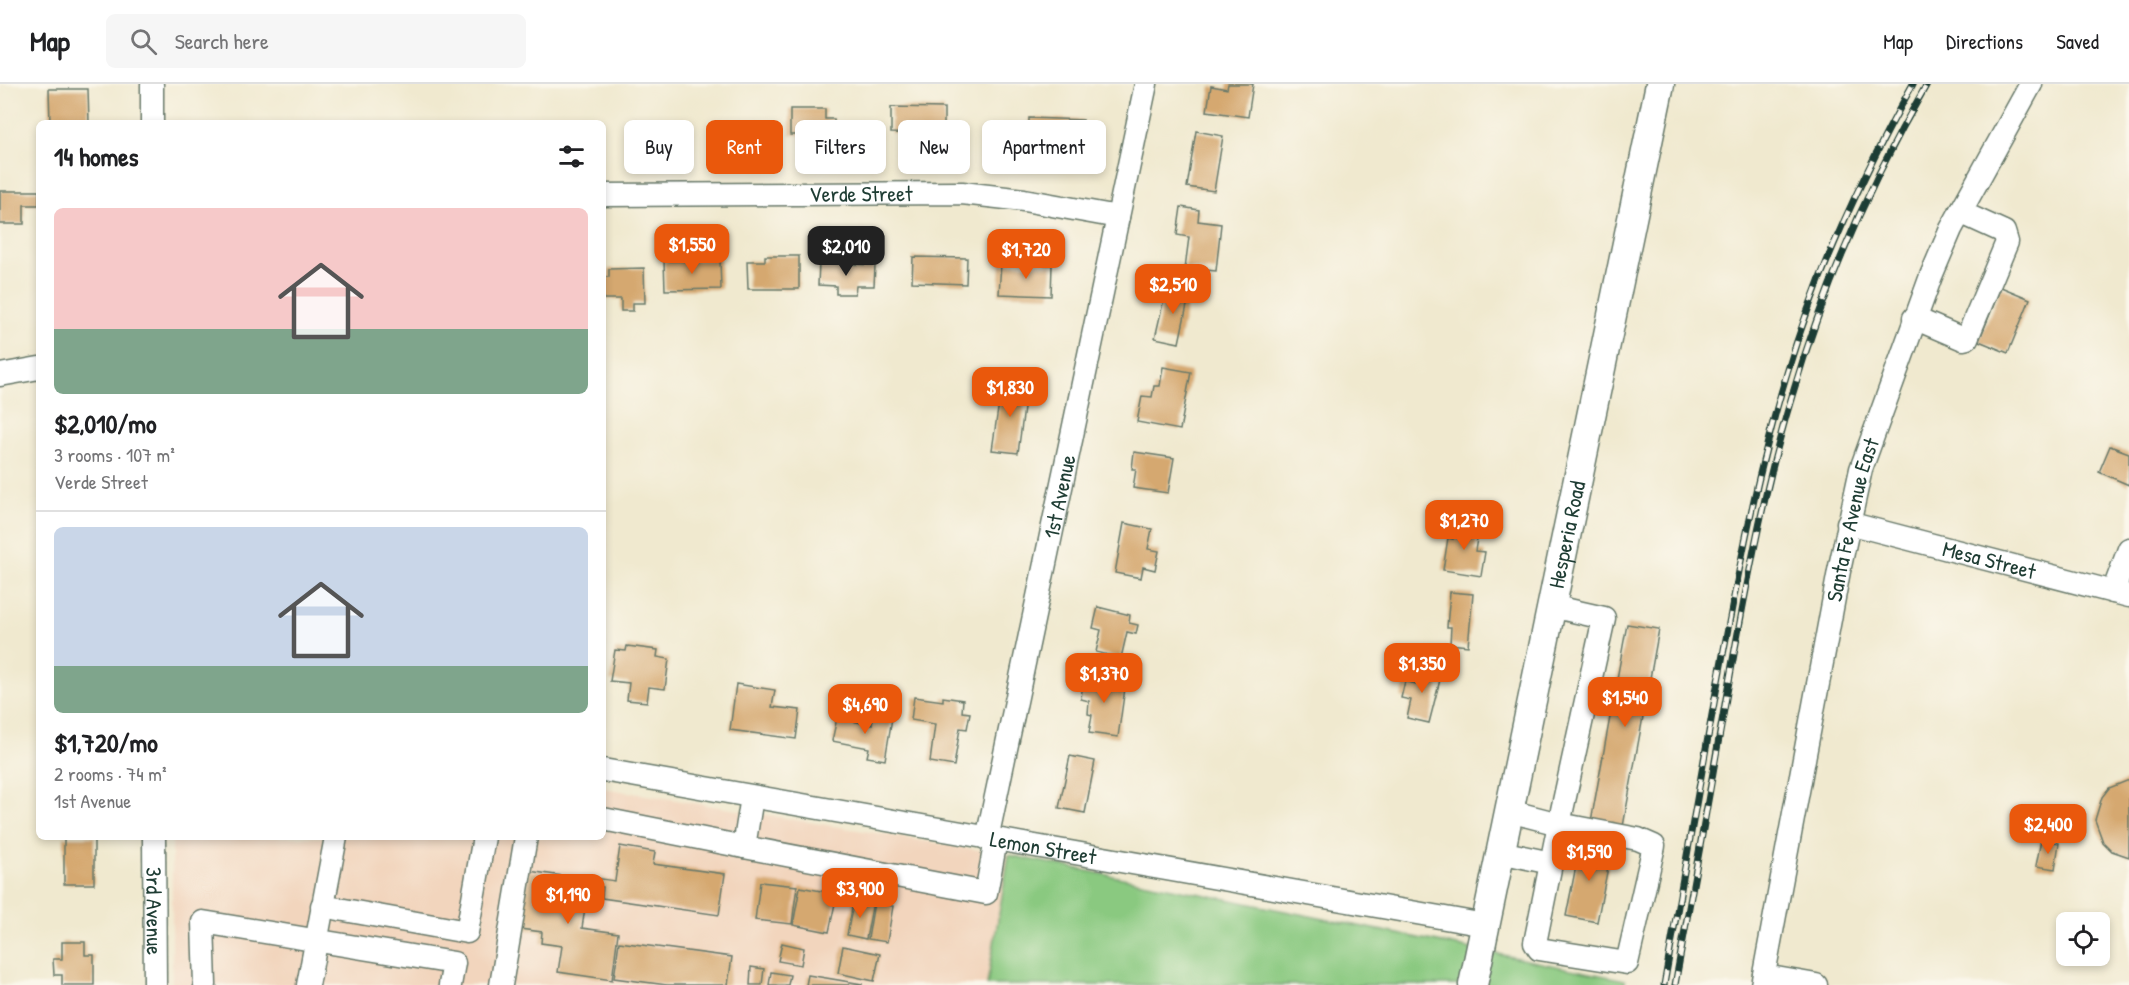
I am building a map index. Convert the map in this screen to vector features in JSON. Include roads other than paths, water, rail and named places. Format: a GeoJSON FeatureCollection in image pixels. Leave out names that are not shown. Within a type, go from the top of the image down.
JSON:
{"type":"FeatureCollection","features":[{"type":"Feature","properties":{"kind":"main road","name":"Hesperia Road"},"geometry":{"type":"LineString","coordinates":[[1473,985],[1660,84]]}},
{"type":"Feature","properties":{"kind":"street"},"geometry":{"type":"LineString","coordinates":[[152,84],[152,120]]}},
{"type":"Feature","properties":{"kind":"street","name":"1st Avenue"},"geometry":{"type":"LineString","coordinates":[[744,847],[986,893],[992,840],[1146,84]]}},
{"type":"Feature","properties":{"kind":"street","name":"Santa Fe Avenue East"},"geometry":{"type":"LineString","coordinates":[[1763,980],[1848,523],[1871,438],[1914,318],[1960,212],[2031,84]]}},
{"type":"Feature","properties":{"kind":"street","name":"Verde Street"},"geometry":{"type":"LineString","coordinates":[[606,195],[962,193],[1024,200],[1118,217]]}},
{"type":"Feature","properties":{"kind":"street"},"geometry":{"type":"LineString","coordinates":[[1914,318],[1963,339],[1967,338],[2007,242],[2007,236],[2004,232],[1960,212]]}},
{"type":"Feature","properties":{"kind":"street"},"geometry":{"type":"LineString","coordinates":[[0,375],[36,369]]}},
{"type":"Feature","properties":{"kind":"street","name":"Mesa Street"},"geometry":{"type":"LineString","coordinates":[[1848,523],[2121,594]]}},
{"type":"Feature","properties":{"kind":"street"},"geometry":{"type":"LineString","coordinates":[[2121,594],[2129,549]]}},
{"type":"Feature","properties":{"kind":"street"},"geometry":{"type":"LineString","coordinates":[[1509,811],[1559,824],[1638,839],[1654,846],[1627,963],[1539,949],[1535,943],[1559,824],[1604,618],[1551,606]]}},
{"type":"Feature","properties":{"kind":"street","name":"Lemon Street"},"geometry":{"type":"LineString","coordinates":[[606,771],[1485,925]]}},
{"type":"Feature","properties":{"kind":"street"},"geometry":{"type":"LineString","coordinates":[[606,820],[744,847],[752,797]]}},
{"type":"Feature","properties":{"kind":"street","name":"3rd Avenue"},"geometry":{"type":"LineString","coordinates":[[154,840],[155,985]]}},
{"type":"Feature","properties":{"kind":"street"},"geometry":{"type":"LineString","coordinates":[[308,985],[335,840]]}},
{"type":"Feature","properties":{"kind":"street"},"geometry":{"type":"LineString","coordinates":[[322,906],[467,932],[483,840]]}},
{"type":"Feature","properties":{"kind":"street"},"geometry":{"type":"LineString","coordinates":[[501,985],[525,840]]}},
{"type":"Feature","properties":{"kind":"street"},"geometry":{"type":"LineString","coordinates":[[1500,852],[1551,863]]}},
{"type":"Feature","properties":{"kind":"street"},"geometry":{"type":"LineString","coordinates":[[210,984],[203,922],[454,963],[450,985]]}},
{"type":"Feature","properties":{"kind":"street"},"geometry":{"type":"LineString","coordinates":[[1763,980],[1816,985]]}},
{"type":"Feature","properties":{"kind":"railway"},"geometry":{"type":"LineString","coordinates":[[1664,985],[1739,572],[1776,412],[1812,298],[1842,225],[1913,84]]}},
{"type":"Feature","properties":{"kind":"railway"},"geometry":{"type":"LineString","coordinates":[[1675,985],[1749,577],[1782,432],[1805,355],[1850,236],[1886,159],[1927,84]]}}]}
